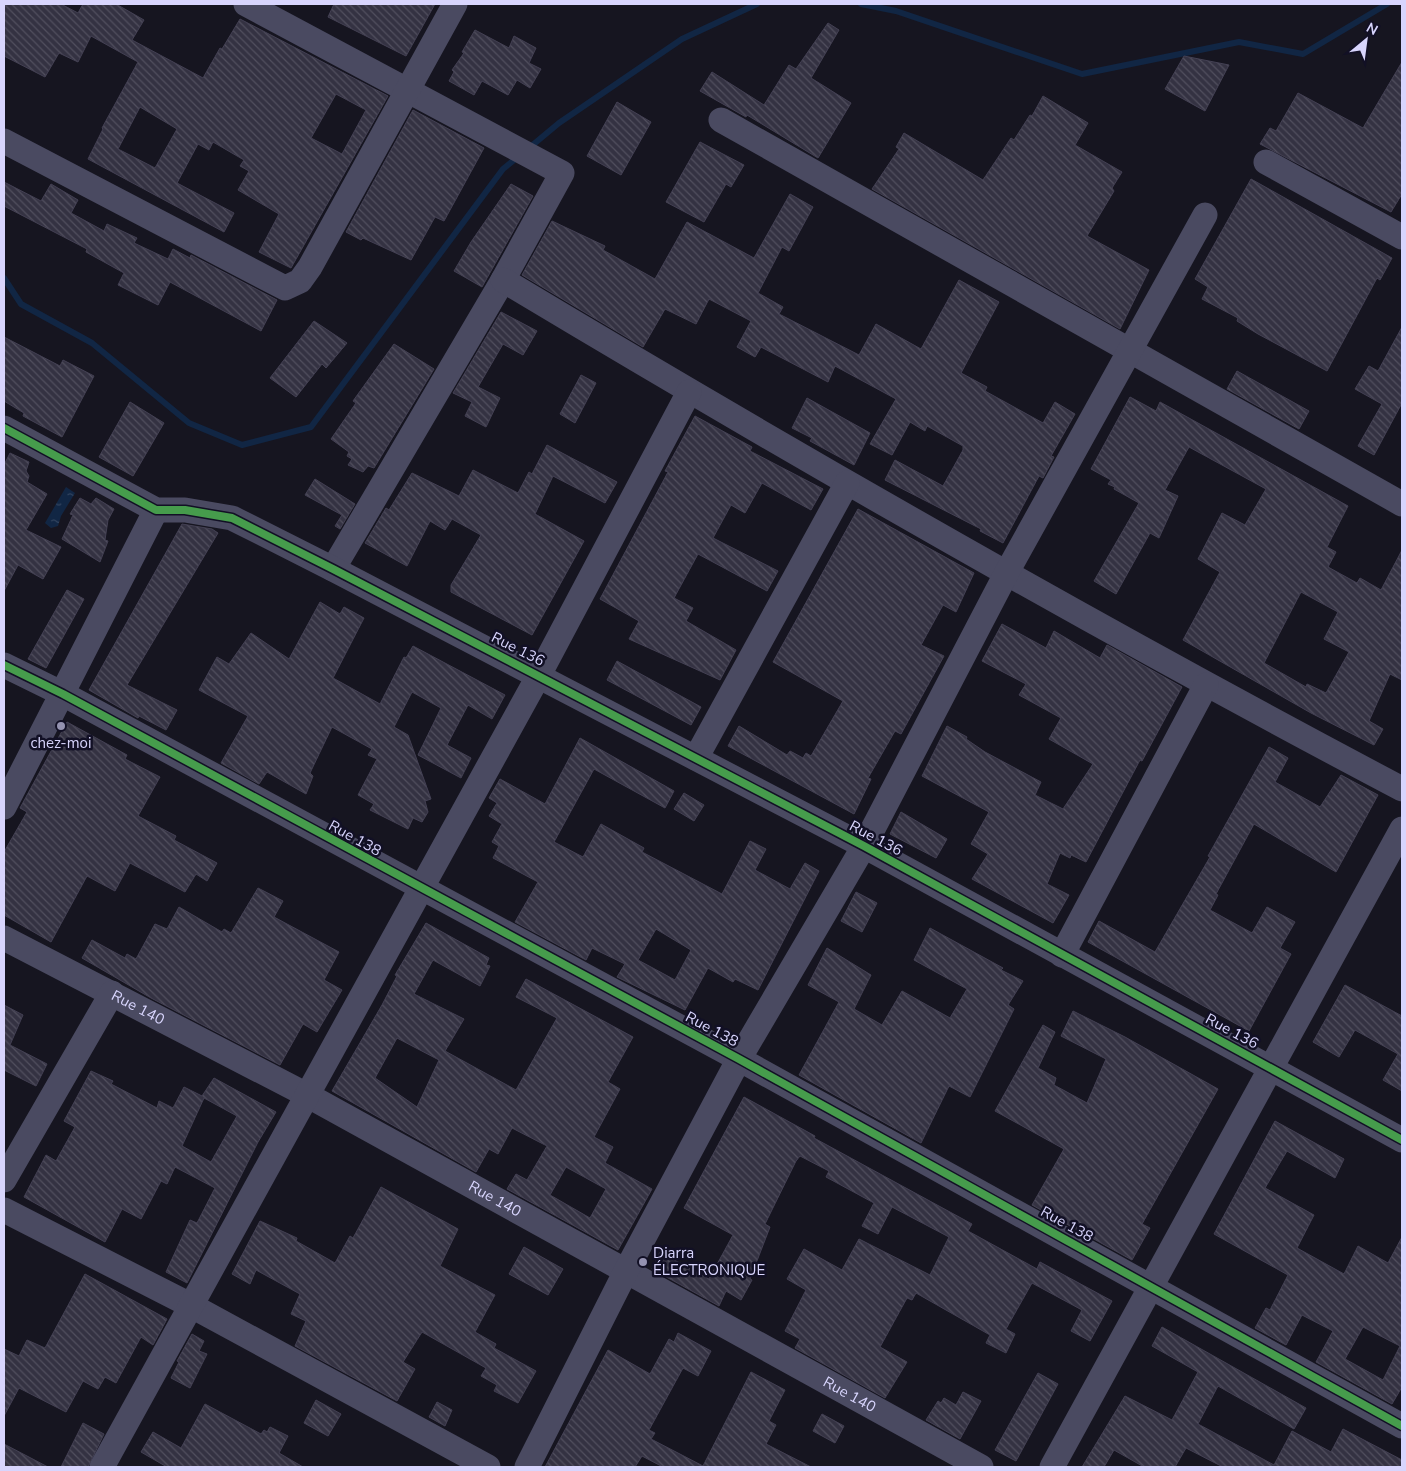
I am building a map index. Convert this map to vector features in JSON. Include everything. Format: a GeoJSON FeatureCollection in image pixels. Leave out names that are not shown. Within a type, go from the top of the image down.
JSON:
{"type":"FeatureCollection","features":[{"type":"Feature","properties":{"kind":"street"},"geometry":{"type":"LineString","coordinates":[[246,4],[562,173],[503,280],[333,568]]}},
{"type":"Feature","properties":{"kind":"street"},"geometry":{"type":"LineString","coordinates":[[4,141],[285,288],[300,281],[310,267],[455,4]]}},
{"type":"Feature","properties":{"kind":"street"},"geometry":{"type":"LineString","coordinates":[[721,120],[1128,352],[1402,504]]}},
{"type":"Feature","properties":{"kind":"street"},"geometry":{"type":"LineString","coordinates":[[1266,162],[1399,229]]}},
{"type":"Feature","properties":{"kind":"street"},"geometry":{"type":"LineString","coordinates":[[527,1467],[626,1271],[739,1060],[864,846],[1007,572],[1205,215]]}},
{"type":"Feature","properties":{"kind":"street"},"geometry":{"type":"LineString","coordinates":[[503,280],[689,392],[847,483],[1206,685],[1402,789]]}},
{"type":"Feature","properties":{"kind":"street"},"geometry":{"type":"LineString","coordinates":[[102,1467],[538,676],[689,392]]}},
{"type":"Feature","properties":{"kind":"street"},"geometry":{"type":"LineString","coordinates":[[4,428],[156,510],[4,807]]}},
{"type":"Feature","properties":{"kind":"street"},"geometry":{"type":"LineString","coordinates":[[696,758],[847,483]]}},
{"type":"Feature","properties":{"kind":"street","name":"Rue 136"},"geometry":{"type":"LineString","coordinates":[[156,510],[185,510],[232,518],[333,568],[864,846],[1402,1140]]}},
{"type":"Feature","properties":{"kind":"street","name":"Rue 138"},"geometry":{"type":"LineString","coordinates":[[4,665],[63,694],[421,890],[739,1060],[1402,1426]]}},
{"type":"Feature","properties":{"kind":"street"},"geometry":{"type":"LineString","coordinates":[[1062,955],[1206,685]]}},
{"type":"Feature","properties":{"kind":"street"},"geometry":{"type":"LineString","coordinates":[[1052,1467],[1402,829]]}},
{"type":"Feature","properties":{"kind":"street","name":"Rue 140"},"geometry":{"type":"LineString","coordinates":[[4,938],[307,1095],[981,1467]]}},
{"type":"Feature","properties":{"kind":"street"},"geometry":{"type":"LineString","coordinates":[[4,1180],[112,993]]}},
{"type":"Feature","properties":{"kind":"street"},"geometry":{"type":"LineString","coordinates":[[4,1210],[190,1305],[488,1467]]}},
{"type":"Feature","properties":{"kind":"water"},"geometry":{"type":"Polygon","coordinates":[[[66,487],[75,493],[61,516],[58,526],[51,528],[45,523],[66,487]]]}},
{"type":"Feature","properties":{"kind":"building"},"geometry":{"type":"Polygon","coordinates":[[[4,4],[61,4],[78,13],[83,4],[116,4],[144,20],[132,40],[203,78],[220,48],[222,49],[240,19],[388,96],[291,268],[259,252],[279,214],[238,190],[249,171],[240,166],[244,160],[213,142],[209,150],[198,144],[177,183],[234,213],[224,232],[88,159],[102,128],[138,62],[91,36],[78,62],[59,53],[45,77],[4,56],[4,4]],[[336,94],[311,138],[342,154],[366,110],[336,94]],[[140,107],[118,149],[155,168],[177,129],[140,107]]]}},
{"type":"Feature","properties":{"kind":"building"},"geometry":{"type":"Polygon","coordinates":[[[334,4],[435,4],[406,56],[328,17],[334,4]]]}},
{"type":"Feature","properties":{"kind":"building"},"geometry":{"type":"Polygon","coordinates":[[[828,23],[839,30],[811,78],[851,103],[818,158],[747,115],[746,117],[700,91],[712,72],[764,105],[789,65],[796,69],[828,23]]]}},
{"type":"Feature","properties":{"kind":"building"},"geometry":{"type":"Polygon","coordinates":[[[475,30],[509,48],[514,36],[536,48],[529,63],[541,69],[530,88],[517,80],[508,95],[482,81],[474,95],[449,81],[454,72],[452,70],[464,53],[462,52],[475,30]]]}},
{"type":"Feature","properties":{"kind":"building"},"geometry":{"type":"Polygon","coordinates":[[[1184,56],[1229,65],[1205,111],[1165,89],[1184,56]]]}},
{"type":"Feature","properties":{"kind":"building"},"geometry":{"type":"Polygon","coordinates":[[[1402,62],[1402,194],[1391,212],[1260,144],[1270,128],[1276,131],[1298,93],[1363,128],[1402,62]]]}},
{"type":"Feature","properties":{"kind":"building"},"geometry":{"type":"Polygon","coordinates":[[[1043,96],[1088,123],[1075,145],[1122,172],[1112,188],[1114,191],[1087,236],[1149,270],[1120,329],[872,189],[899,149],[896,147],[904,133],[983,180],[1011,138],[1014,140],[1030,115],[1032,116],[1043,96]]]}},
{"type":"Feature","properties":{"kind":"building"},"geometry":{"type":"Polygon","coordinates":[[[617,102],[651,122],[621,175],[587,156],[617,102]]]}},
{"type":"Feature","properties":{"kind":"building"},"geometry":{"type":"Polygon","coordinates":[[[413,110],[484,148],[444,221],[435,217],[411,260],[346,232],[413,110]]]}},
{"type":"Feature","properties":{"kind":"building"},"geometry":{"type":"Polygon","coordinates":[[[700,142],[744,165],[731,187],[726,184],[704,222],[666,202],[700,142]]]}},
{"type":"Feature","properties":{"kind":"building"},"geometry":{"type":"Polygon","coordinates":[[[1251,179],[1392,258],[1380,280],[1377,278],[1327,371],[1258,334],[1237,321],[1238,318],[1202,299],[1208,287],[1195,279],[1251,179]]]}},
{"type":"Feature","properties":{"kind":"building"},"geometry":{"type":"Polygon","coordinates":[[[4,182],[41,201],[51,184],[78,200],[71,213],[104,231],[107,224],[137,238],[134,243],[168,259],[173,249],[190,258],[191,255],[277,300],[261,331],[170,282],[158,305],[118,285],[124,273],[86,252],[87,249],[4,206],[4,182]]]}},
{"type":"Feature","properties":{"kind":"building"},"geometry":{"type":"Polygon","coordinates":[[[511,184],[533,196],[482,287],[454,271],[471,242],[511,184]]]}},
{"type":"Feature","properties":{"kind":"building"},"geometry":{"type":"Polygon","coordinates":[[[790,194],[813,207],[789,251],[782,247],[758,293],[783,307],[779,314],[859,355],[876,324],[921,349],[959,280],[999,302],[961,373],[987,387],[985,391],[1043,423],[1055,402],[1075,414],[1051,456],[1054,457],[1043,478],[1039,476],[1003,543],[980,531],[981,529],[885,480],[895,460],[943,486],[963,450],[963,446],[927,426],[925,431],[910,422],[892,455],[870,444],[896,399],[835,366],[828,382],[761,347],[755,357],[737,347],[751,321],[709,299],[696,324],[665,309],[643,347],[522,275],[552,221],[605,246],[603,250],[655,279],[687,222],[754,258],[790,194]]]}},
{"type":"Feature","properties":{"kind":"building"},"geometry":{"type":"Polygon","coordinates":[[[501,312],[537,331],[523,355],[503,344],[478,387],[500,398],[486,427],[465,416],[472,402],[453,393],[501,312]]]}},
{"type":"Feature","properties":{"kind":"building"},"geometry":{"type":"Polygon","coordinates":[[[314,321],[347,343],[326,368],[322,364],[296,397],[270,378],[314,321]]]}},
{"type":"Feature","properties":{"kind":"building"},"geometry":{"type":"Polygon","coordinates":[[[1402,327],[1402,403],[1374,455],[1358,446],[1382,404],[1355,389],[1369,366],[1378,371],[1402,327]]]}},
{"type":"Feature","properties":{"kind":"building"},"geometry":{"type":"Polygon","coordinates":[[[4,337],[60,366],[63,360],[94,376],[62,437],[23,416],[24,413],[4,401],[4,337]]]}},
{"type":"Feature","properties":{"kind":"building"},"geometry":{"type":"Polygon","coordinates":[[[394,344],[434,369],[374,468],[368,466],[363,472],[348,465],[352,459],[347,456],[349,452],[331,439],[356,403],[353,401],[394,344]]]}},
{"type":"Feature","properties":{"kind":"building"},"geometry":{"type":"Polygon","coordinates":[[[1237,371],[1309,411],[1299,429],[1227,389],[1237,371]]]}},
{"type":"Feature","properties":{"kind":"building"},"geometry":{"type":"Polygon","coordinates":[[[581,375],[596,383],[575,423],[560,414],[581,375]]]}},
{"type":"Feature","properties":{"kind":"building"},"geometry":{"type":"Polygon","coordinates":[[[1130,397],[1156,411],[1160,402],[1348,506],[1327,547],[1336,552],[1328,567],[1357,583],[1360,578],[1381,590],[1402,550],[1402,680],[1390,674],[1369,721],[1383,729],[1374,745],[1311,713],[1183,640],[1220,572],[1198,559],[1222,513],[1245,525],[1266,489],[1189,447],[1165,490],[1178,496],[1159,538],[1150,533],[1116,594],[1094,581],[1139,503],[1114,489],[1115,487],[1108,484],[1111,480],[1091,469],[1130,397]],[[1301,592],[1264,663],[1306,687],[1307,684],[1326,693],[1349,652],[1324,639],[1338,612],[1301,592]]]}},
{"type":"Feature","properties":{"kind":"building"},"geometry":{"type":"Polygon","coordinates":[[[807,398],[870,433],[854,465],[810,441],[812,438],[792,428],[807,398]]]}},
{"type":"Feature","properties":{"kind":"building"},"geometry":{"type":"Polygon","coordinates":[[[130,402],[164,423],[133,476],[99,457],[130,402]]]}},
{"type":"Feature","properties":{"kind":"building"},"geometry":{"type":"Polygon","coordinates":[[[695,416],[752,447],[750,451],[823,489],[811,510],[762,483],[745,513],[731,505],[713,538],[778,571],[767,591],[698,554],[674,598],[693,608],[686,621],[736,650],[720,680],[629,639],[639,621],[600,599],[668,472],[665,471],[695,416]]]}},
{"type":"Feature","properties":{"kind":"building"},"geometry":{"type":"Polygon","coordinates":[[[547,445],[617,482],[605,503],[553,476],[535,514],[584,541],[532,635],[451,592],[451,585],[481,535],[452,519],[445,530],[430,521],[407,566],[365,543],[386,508],[389,510],[412,473],[459,496],[473,470],[518,493],[529,472],[532,474],[547,445]]]}},
{"type":"Feature","properties":{"kind":"building"},"geometry":{"type":"Polygon","coordinates":[[[10,453],[29,462],[26,471],[29,476],[27,482],[47,494],[26,530],[61,547],[43,579],[18,565],[4,591],[4,465],[10,453]]]}},
{"type":"Feature","properties":{"kind":"building"},"geometry":{"type":"Polygon","coordinates":[[[315,479],[355,504],[340,529],[335,526],[342,515],[305,495],[315,479]]]}},
{"type":"Feature","properties":{"kind":"building"},"geometry":{"type":"Polygon","coordinates":[[[80,498],[91,504],[96,498],[114,509],[108,520],[105,540],[108,541],[100,562],[62,539],[73,515],[70,514],[80,498]]]}},
{"type":"Feature","properties":{"kind":"building"},"geometry":{"type":"Polygon","coordinates":[[[858,509],[974,573],[956,612],[943,605],[921,645],[944,656],[901,734],[895,731],[868,778],[871,779],[854,814],[728,746],[739,726],[787,755],[790,751],[803,758],[806,753],[811,756],[843,701],[773,662],[858,509]]]}},
{"type":"Feature","properties":{"kind":"building"},"geometry":{"type":"Polygon","coordinates":[[[182,524],[212,529],[218,533],[127,685],[177,710],[166,730],[139,716],[138,718],[89,690],[182,524]]]}},
{"type":"Feature","properties":{"kind":"building"},"geometry":{"type":"Polygon","coordinates":[[[67,590],[84,599],[46,668],[28,659],[67,590]]]}},
{"type":"Feature","properties":{"kind":"building"},"geometry":{"type":"Polygon","coordinates":[[[320,602],[340,614],[344,607],[364,618],[333,678],[380,704],[404,657],[406,658],[413,646],[505,695],[492,719],[468,705],[447,745],[471,758],[461,778],[418,755],[441,708],[412,692],[394,727],[408,735],[431,799],[425,801],[428,812],[422,822],[413,818],[408,829],[370,810],[374,804],[358,795],[377,759],[368,755],[372,749],[332,727],[310,773],[313,776],[306,794],[267,772],[259,784],[221,763],[248,716],[199,690],[217,657],[229,664],[251,633],[289,659],[320,602]]]}},
{"type":"Feature","properties":{"kind":"building"},"geometry":{"type":"Polygon","coordinates":[[[1002,624],[1046,648],[1054,631],[1100,658],[1107,645],[1182,687],[1142,761],[1140,760],[1086,862],[1071,855],[1070,858],[1060,853],[1047,884],[1069,895],[1053,923],[972,879],[988,854],[971,844],[989,812],[922,776],[947,726],[967,737],[966,739],[985,752],[1041,782],[1035,795],[1063,809],[1093,764],[1049,739],[1061,718],[1019,695],[1026,684],[982,661],[1002,624]]]}},
{"type":"Feature","properties":{"kind":"building"},"geometry":{"type":"Polygon","coordinates":[[[617,661],[701,707],[691,725],[607,680],[617,661]]]}},
{"type":"Feature","properties":{"kind":"building"},"geometry":{"type":"Polygon","coordinates":[[[67,722],[127,755],[125,759],[160,777],[138,816],[176,836],[174,840],[217,863],[207,881],[196,874],[185,892],[130,863],[115,891],[87,876],[51,942],[4,915],[4,852],[27,812],[20,808],[67,722]]]}},
{"type":"Feature","properties":{"kind":"building"},"geometry":{"type":"Polygon","coordinates":[[[580,738],[674,791],[665,808],[594,769],[554,842],[583,857],[601,824],[644,848],[642,852],[722,894],[750,841],[766,849],[755,870],[790,889],[805,863],[819,871],[758,990],[735,979],[733,982],[708,968],[685,1010],[617,977],[625,964],[592,948],[586,960],[515,922],[538,882],[493,858],[499,846],[492,842],[502,824],[489,816],[497,803],[489,798],[500,779],[545,804],[580,738]],[[656,929],[638,960],[675,980],[691,950],[656,929]]]}},
{"type":"Feature","properties":{"kind":"building"},"geometry":{"type":"Polygon","coordinates":[[[1269,747],[1288,758],[1275,782],[1320,807],[1341,775],[1378,795],[1336,872],[1254,824],[1216,894],[1218,895],[1210,910],[1252,933],[1267,907],[1295,922],[1280,948],[1291,954],[1249,1031],[1088,942],[1099,921],[1155,952],[1210,857],[1208,856],[1269,747]]]}},
{"type":"Feature","properties":{"kind":"building"},"geometry":{"type":"Polygon","coordinates":[[[684,793],[704,805],[694,821],[674,809],[684,793]]]}},
{"type":"Feature","properties":{"kind":"building"},"geometry":{"type":"Polygon","coordinates":[[[901,812],[947,839],[936,858],[890,834],[901,812]]]}},
{"type":"Feature","properties":{"kind":"building"},"geometry":{"type":"Polygon","coordinates":[[[258,888],[283,901],[274,917],[339,952],[324,980],[342,990],[317,1032],[303,1024],[280,1065],[151,998],[82,958],[92,940],[125,958],[127,954],[136,959],[155,924],[167,929],[179,907],[222,932],[224,929],[231,933],[258,888]]]}},
{"type":"Feature","properties":{"kind":"building"},"geometry":{"type":"Polygon","coordinates":[[[856,892],[877,903],[862,932],[841,921],[856,892]]]}},
{"type":"Feature","properties":{"kind":"building"},"geometry":{"type":"Polygon","coordinates":[[[426,923],[489,958],[486,965],[490,966],[480,986],[433,960],[414,994],[464,1019],[445,1051],[516,1090],[557,1018],[516,997],[526,979],[633,1037],[608,1082],[620,1089],[594,1137],[613,1147],[605,1163],[652,1189],[618,1250],[507,1189],[516,1174],[527,1180],[547,1146],[512,1128],[498,1154],[489,1149],[476,1172],[332,1091],[382,1005],[397,976],[395,975],[426,923]],[[397,1038],[375,1078],[417,1107],[439,1060],[397,1038]],[[566,1167],[550,1195],[590,1218],[606,1189],[566,1167]]]}},
{"type":"Feature","properties":{"kind":"building"},"geometry":{"type":"Polygon","coordinates":[[[930,928],[1023,981],[1008,1005],[1014,1009],[970,1097],[949,1086],[921,1143],[799,1075],[839,1002],[808,985],[827,948],[871,975],[854,1009],[882,1025],[902,991],[950,1018],[967,989],[914,960],[930,928]]]}},
{"type":"Feature","properties":{"kind":"building"},"geometry":{"type":"Polygon","coordinates":[[[1345,985],[1402,1016],[1402,1091],[1383,1080],[1398,1054],[1355,1030],[1339,1057],[1313,1042],[1345,985]]]}},
{"type":"Feature","properties":{"kind":"building"},"geometry":{"type":"Polygon","coordinates":[[[4,1005],[23,1015],[10,1045],[47,1064],[36,1086],[4,1070],[4,1005]]]}},
{"type":"Feature","properties":{"kind":"building"},"geometry":{"type":"Polygon","coordinates":[[[1073,1011],[1125,1037],[1218,1089],[1142,1224],[1150,1228],[1132,1260],[1032,1205],[1064,1149],[995,1111],[1043,1025],[1055,1032],[1038,1068],[1056,1078],[1054,1085],[1087,1103],[1106,1059],[1061,1036],[1073,1011]]]}},
{"type":"Feature","properties":{"kind":"building"},"geometry":{"type":"Polygon","coordinates":[[[91,1071],[113,1081],[111,1084],[157,1108],[159,1101],[173,1108],[184,1087],[202,1096],[214,1078],[276,1112],[258,1142],[187,1283],[166,1272],[190,1220],[197,1223],[215,1188],[175,1167],[167,1184],[161,1181],[141,1219],[122,1209],[105,1242],[24,1197],[46,1155],[56,1161],[75,1127],[64,1121],[91,1071]],[[204,1098],[182,1146],[211,1162],[237,1116],[204,1098]]]}},
{"type":"Feature","properties":{"kind":"building"},"geometry":{"type":"Polygon","coordinates":[[[744,1097],[815,1136],[814,1138],[972,1224],[968,1231],[1037,1269],[1040,1262],[1112,1301],[1090,1341],[1071,1331],[1082,1310],[1032,1283],[1006,1329],[1015,1334],[1006,1353],[986,1343],[990,1335],[916,1293],[912,1300],[907,1298],[880,1347],[907,1362],[885,1398],[795,1348],[800,1339],[785,1331],[806,1290],[787,1279],[804,1249],[842,1270],[859,1239],[930,1275],[949,1237],[892,1207],[878,1234],[862,1226],[874,1203],[826,1177],[829,1171],[800,1156],[765,1224],[770,1227],[750,1279],[752,1280],[741,1300],[726,1291],[719,1306],[652,1269],[660,1252],[709,1279],[733,1235],[684,1208],[744,1097]]]}},
{"type":"Feature","properties":{"kind":"building"},"geometry":{"type":"Polygon","coordinates":[[[1275,1121],[1344,1159],[1335,1178],[1287,1151],[1265,1188],[1314,1215],[1297,1248],[1344,1274],[1358,1246],[1388,1263],[1402,1237],[1402,1387],[1392,1404],[1316,1362],[1333,1331],[1302,1315],[1286,1345],[1255,1328],[1266,1308],[1270,1310],[1288,1275],[1214,1234],[1275,1121]],[[1363,1327],[1345,1359],[1383,1380],[1400,1346],[1363,1327]]]}},
{"type":"Feature","properties":{"kind":"building"},"geometry":{"type":"Polygon","coordinates":[[[381,1187],[458,1229],[440,1266],[495,1295],[475,1332],[496,1344],[494,1348],[536,1371],[518,1403],[494,1391],[497,1385],[481,1376],[486,1368],[422,1332],[403,1362],[415,1369],[397,1401],[295,1346],[306,1321],[291,1314],[300,1294],[256,1270],[250,1284],[232,1274],[260,1221],[297,1238],[296,1241],[335,1263],[350,1236],[353,1238],[381,1187]]]}},
{"type":"Feature","properties":{"kind":"building"},"geometry":{"type":"Polygon","coordinates":[[[524,1247],[563,1269],[548,1295],[509,1274],[524,1247]]]}},
{"type":"Feature","properties":{"kind":"building"},"geometry":{"type":"Polygon","coordinates":[[[85,1274],[167,1319],[153,1345],[141,1337],[116,1383],[105,1377],[98,1389],[83,1381],[66,1412],[19,1388],[4,1416],[4,1349],[19,1356],[27,1340],[45,1348],[85,1274]]]}},
{"type":"Feature","properties":{"kind":"building"},"geometry":{"type":"Polygon","coordinates":[[[1162,1327],[1306,1408],[1294,1429],[1218,1386],[1198,1424],[1274,1465],[1292,1431],[1331,1452],[1343,1429],[1402,1460],[1402,1467],[1223,1467],[1186,1448],[1175,1467],[1144,1467],[1114,1450],[1104,1467],[1082,1467],[1125,1396],[1172,1420],[1198,1372],[1152,1346],[1162,1327]]]}},
{"type":"Feature","properties":{"kind":"building"},"geometry":{"type":"Polygon","coordinates":[[[678,1333],[711,1351],[698,1376],[683,1368],[649,1430],[655,1433],[651,1439],[703,1466],[751,1372],[785,1390],[769,1421],[776,1425],[766,1444],[811,1467],[663,1467],[642,1456],[635,1467],[545,1467],[608,1350],[650,1374],[669,1339],[674,1342],[678,1333]]]}},
{"type":"Feature","properties":{"kind":"building"},"geometry":{"type":"Polygon","coordinates":[[[192,1334],[204,1341],[199,1351],[207,1354],[190,1388],[171,1378],[179,1362],[177,1361],[192,1334]]]}},
{"type":"Feature","properties":{"kind":"building"},"geometry":{"type":"Polygon","coordinates":[[[1038,1373],[1058,1384],[1016,1461],[995,1450],[1038,1373]]]}},
{"type":"Feature","properties":{"kind":"building"},"geometry":{"type":"Polygon","coordinates":[[[963,1392],[981,1401],[960,1439],[926,1420],[938,1401],[941,1403],[944,1398],[956,1405],[963,1392]]]}},
{"type":"Feature","properties":{"kind":"building"},"geometry":{"type":"Polygon","coordinates":[[[316,1400],[341,1414],[328,1436],[304,1423],[316,1400]]]}},
{"type":"Feature","properties":{"kind":"building"},"geometry":{"type":"Polygon","coordinates":[[[437,1402],[452,1410],[445,1426],[429,1417],[437,1402]]]}},
{"type":"Feature","properties":{"kind":"building"},"geometry":{"type":"Polygon","coordinates":[[[205,1404],[261,1434],[264,1430],[267,1432],[270,1427],[288,1436],[279,1453],[303,1467],[167,1467],[141,1452],[153,1432],[181,1448],[205,1404]]]}},
{"type":"Feature","properties":{"kind":"building"},"geometry":{"type":"Polygon","coordinates":[[[822,1414],[844,1426],[835,1443],[813,1431],[822,1414]]]}},
{"type":"Feature","properties":{"kind":"building"},"geometry":{"type":"Polygon","coordinates":[[[83,1423],[104,1434],[88,1467],[61,1467],[83,1423]]]}},
{"type":"Feature","properties":{"kind":"building"},"geometry":{"type":"Polygon","coordinates":[[[4,1444],[48,1467],[4,1467],[4,1444]]]}},
{"type":"Feature","properties":{"kind":"waterway"},"geometry":{"type":"LineString","coordinates":[[529,148],[559,123],[682,39],[757,4]]}},
{"type":"Feature","properties":{"kind":"waterway"},"geometry":{"type":"LineString","coordinates":[[861,4],[896,11],[1082,74],[1239,42],[1303,54],[1387,4]]}},
{"type":"Feature","properties":{"kind":"waterway"},"geometry":{"type":"LineString","coordinates":[[4,278],[21,304],[92,343],[189,423],[242,445],[311,427],[503,169],[519,156]]}},
{"type":"Feature","properties":{"kind":"cycle path"},"geometry":{"type":"LineString","coordinates":[[4,428],[156,510],[185,510],[232,518],[333,569],[864,846],[1402,1140]]}},
{"type":"Feature","properties":{"kind":"cycle path"},"geometry":{"type":"LineString","coordinates":[[4,665],[63,694],[739,1059],[1402,1426]]}},
{"type":"Feature","properties":{"kind":"place","name":"chez-moi"},"geometry":{"type":"Point","coordinates":[61,726]}},
{"type":"Feature","properties":{"kind":"place","name":"Diarra ÉLECTRONIQUE"},"geometry":{"type":"Point","coordinates":[643,1262]}}]}
